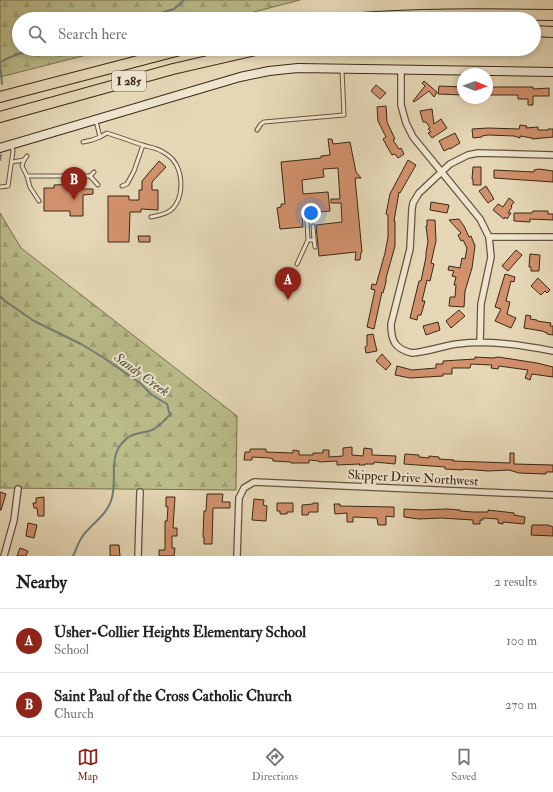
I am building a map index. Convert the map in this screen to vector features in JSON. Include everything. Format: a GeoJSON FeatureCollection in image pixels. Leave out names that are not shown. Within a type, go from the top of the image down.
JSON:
{"type":"FeatureCollection","features":[{"type":"Feature","properties":{"kind":"highway"},"geometry":{"type":"LineString","coordinates":[[541,15],[553,15]]}},
{"type":"Feature","properties":{"kind":"highway"},"geometry":{"type":"LineString","coordinates":[[541,31],[553,32]]}},
{"type":"Feature","properties":{"kind":"highway","name":"I 285"},"geometry":{"type":"LineString","coordinates":[[0,97],[157,56]]}},
{"type":"Feature","properties":{"kind":"highway","name":"I 285"},"geometry":{"type":"LineString","coordinates":[[0,117],[180,68],[231,56]]}},
{"type":"Feature","properties":{"kind":"street"},"geometry":{"type":"LineString","coordinates":[[0,148],[247,76],[269,71],[298,68],[342,68],[553,72]]}},
{"type":"Feature","properties":{"kind":"street"},"geometry":{"type":"LineString","coordinates":[[401,69],[401,105],[406,123],[413,137],[480,219],[489,237],[491,257],[481,304],[480,342]]}},
{"type":"Feature","properties":{"kind":"street"},"geometry":{"type":"LineString","coordinates":[[553,155],[478,154],[459,159],[419,193],[413,203],[410,249],[391,324],[391,335],[394,343],[399,348],[412,353],[456,344],[480,342],[510,343],[553,350]]}},
{"type":"Feature","properties":{"kind":"street"},"geometry":{"type":"LineString","coordinates":[[489,237],[553,238]]}},
{"type":"Feature","properties":{"kind":"street","name":"Skipper Drive Northwest"},"geometry":{"type":"LineString","coordinates":[[237,556],[239,498],[241,493],[249,484],[254,482],[553,494]]}},
{"type":"Feature","properties":{"kind":"street"},"geometry":{"type":"LineString","coordinates":[[2,555],[14,520],[18,489]]}},
{"type":"Feature","properties":{"kind":"street"},"geometry":{"type":"LineString","coordinates":[[138,556],[140,492]]}},
{"type":"Feature","properties":{"kind":"lane"},"geometry":{"type":"LineString","coordinates":[[257,130],[260,124],[264,122],[344,115],[342,68]]}},
{"type":"Feature","properties":{"kind":"lane"},"geometry":{"type":"LineString","coordinates":[[96,120],[100,136]]}},
{"type":"Feature","properties":{"kind":"lane"},"geometry":{"type":"LineString","coordinates":[[83,142],[92,140],[107,133],[163,152],[175,161],[180,173],[182,185],[178,201],[173,209],[164,215],[151,217]]}},
{"type":"Feature","properties":{"kind":"lane"},"geometry":{"type":"LineString","coordinates":[[0,187],[8,186],[13,151],[11,144]]}},
{"type":"Feature","properties":{"kind":"lane"},"geometry":{"type":"LineString","coordinates":[[122,186],[127,184],[134,171],[143,145]]}},
{"type":"Feature","properties":{"kind":"lane"},"geometry":{"type":"LineString","coordinates":[[27,156],[22,166],[30,186],[39,201]]}},
{"type":"Feature","properties":{"kind":"lane"},"geometry":{"type":"LineString","coordinates":[[12,162],[24,160]]}},
{"type":"Feature","properties":{"kind":"lane"},"geometry":{"type":"LineString","coordinates":[[128,171],[134,171]]}},
{"type":"Feature","properties":{"kind":"lane"},"geometry":{"type":"LineString","coordinates":[[27,176],[90,176],[94,172]]}},
{"type":"Feature","properties":{"kind":"lane"},"geometry":{"type":"LineString","coordinates":[[90,176],[98,185]]}},
{"type":"Feature","properties":{"kind":"lane"},"geometry":{"type":"LineString","coordinates":[[297,264],[308,240],[307,221]]}},
{"type":"Feature","properties":{"kind":"lane"},"geometry":{"type":"LineString","coordinates":[[313,226],[315,247]]}},
{"type":"Feature","properties":{"kind":"lane"},"geometry":{"type":"LineString","coordinates":[[308,240],[314,240]]}},
{"type":"Feature","properties":{"kind":"green space"},"geometry":{"type":"Polygon","coordinates":[[[0,0],[300,0],[254,12],[12,12],[12,56],[82,56],[0,77],[0,0]]]}},
{"type":"Feature","properties":{"kind":"green space"},"geometry":{"type":"Polygon","coordinates":[[[0,213],[21,248],[237,416],[236,490],[0,488],[0,213]]]}},
{"type":"Feature","properties":{"kind":"building"},"geometry":{"type":"Polygon","coordinates":[[[424,81],[437,92],[434,97],[429,91],[414,102],[413,101],[425,86],[422,83],[424,81]]]}},
{"type":"Feature","properties":{"kind":"building"},"geometry":{"type":"Polygon","coordinates":[[[376,85],[386,93],[380,99],[371,91],[376,85]]]}},
{"type":"Feature","properties":{"kind":"building"},"geometry":{"type":"Polygon","coordinates":[[[439,86],[457,87],[457,95],[438,94],[439,86]]]}},
{"type":"Feature","properties":{"kind":"building"},"geometry":{"type":"Polygon","coordinates":[[[493,87],[533,87],[533,89],[549,88],[549,96],[533,96],[533,105],[528,105],[528,99],[518,99],[518,95],[493,95],[493,87]]]}},
{"type":"Feature","properties":{"kind":"building"},"geometry":{"type":"Polygon","coordinates":[[[386,106],[387,122],[395,139],[393,140],[399,149],[401,148],[404,154],[398,158],[395,154],[392,155],[383,139],[386,137],[378,121],[377,107],[386,106]]]}},
{"type":"Feature","properties":{"kind":"building"},"geometry":{"type":"Polygon","coordinates":[[[432,109],[434,124],[441,119],[447,128],[432,138],[428,133],[431,132],[428,129],[430,128],[426,122],[423,122],[420,111],[432,109]]]}},
{"type":"Feature","properties":{"kind":"building"},"geometry":{"type":"Polygon","coordinates":[[[520,125],[527,126],[526,128],[538,127],[538,130],[553,129],[553,137],[532,139],[520,136],[520,138],[514,136],[488,135],[473,138],[472,129],[519,129],[520,125]]]}},
{"type":"Feature","properties":{"kind":"building"},"geometry":{"type":"Polygon","coordinates":[[[455,133],[460,143],[444,151],[439,141],[455,133]]]}},
{"type":"Feature","properties":{"kind":"building"},"geometry":{"type":"Polygon","coordinates":[[[328,139],[332,139],[333,144],[350,142],[356,172],[361,178],[355,178],[362,252],[360,260],[355,260],[356,252],[319,256],[316,225],[342,222],[341,203],[331,203],[331,199],[340,199],[338,168],[323,169],[324,177],[302,180],[303,194],[328,192],[330,211],[302,214],[303,227],[280,229],[277,208],[281,207],[281,204],[285,204],[281,162],[321,158],[321,156],[330,155],[328,139]]]}},
{"type":"Feature","properties":{"kind":"building"},"geometry":{"type":"Polygon","coordinates":[[[408,160],[416,165],[400,193],[399,192],[394,221],[395,246],[383,293],[382,292],[374,329],[367,327],[375,290],[371,289],[372,284],[376,285],[385,253],[388,237],[388,215],[386,214],[390,194],[408,160]]]}},
{"type":"Feature","properties":{"kind":"building"},"geometry":{"type":"Polygon","coordinates":[[[159,161],[166,167],[152,182],[152,190],[158,190],[158,210],[141,209],[141,212],[130,212],[129,242],[108,242],[108,196],[129,196],[129,200],[139,200],[139,190],[142,190],[142,181],[159,161]]]}},
{"type":"Feature","properties":{"kind":"building"},"geometry":{"type":"Polygon","coordinates":[[[473,167],[481,167],[481,185],[473,185],[473,167]]]}},
{"type":"Feature","properties":{"kind":"building"},"geometry":{"type":"Polygon","coordinates":[[[539,169],[553,171],[553,182],[494,178],[494,170],[534,172],[534,170],[539,169]]]}},
{"type":"Feature","properties":{"kind":"building"},"geometry":{"type":"Polygon","coordinates":[[[83,184],[83,189],[93,189],[93,194],[83,195],[83,216],[70,216],[70,211],[44,211],[44,188],[54,188],[54,185],[83,184]]]}},
{"type":"Feature","properties":{"kind":"building"},"geometry":{"type":"Polygon","coordinates":[[[486,186],[494,199],[488,203],[479,191],[486,186]]]}},
{"type":"Feature","properties":{"kind":"building"},"geometry":{"type":"Polygon","coordinates":[[[509,198],[514,202],[508,213],[511,213],[507,219],[505,217],[504,219],[493,210],[498,204],[503,207],[509,198]]]}},
{"type":"Feature","properties":{"kind":"building"},"geometry":{"type":"Polygon","coordinates":[[[431,202],[449,205],[447,213],[430,210],[431,202]]]}},
{"type":"Feature","properties":{"kind":"building"},"geometry":{"type":"Polygon","coordinates":[[[533,211],[548,211],[548,214],[553,214],[553,220],[530,219],[530,222],[514,221],[514,213],[532,213],[533,211]]]}},
{"type":"Feature","properties":{"kind":"building"},"geometry":{"type":"Polygon","coordinates":[[[459,219],[469,237],[471,236],[475,246],[472,268],[465,291],[464,307],[449,306],[450,297],[455,297],[456,285],[454,285],[456,277],[452,276],[454,271],[448,270],[449,266],[460,268],[462,258],[465,259],[467,248],[463,240],[461,241],[458,235],[461,233],[449,220],[459,219]]]}},
{"type":"Feature","properties":{"kind":"building"},"geometry":{"type":"Polygon","coordinates":[[[427,220],[435,220],[436,241],[431,263],[434,264],[430,281],[427,280],[422,301],[425,301],[421,315],[418,315],[417,320],[410,318],[419,281],[421,281],[426,257],[428,242],[426,226],[427,220]]]}},
{"type":"Feature","properties":{"kind":"building"},"geometry":{"type":"Polygon","coordinates":[[[138,236],[150,236],[150,242],[139,242],[138,236]]]}},
{"type":"Feature","properties":{"kind":"building"},"geometry":{"type":"Polygon","coordinates":[[[516,250],[522,255],[508,271],[502,266],[516,250]]]}},
{"type":"Feature","properties":{"kind":"building"},"geometry":{"type":"Polygon","coordinates":[[[530,254],[540,255],[539,271],[531,271],[531,267],[529,267],[530,254]]]}},
{"type":"Feature","properties":{"kind":"building"},"geometry":{"type":"Polygon","coordinates":[[[505,274],[515,277],[514,282],[511,281],[506,301],[510,302],[507,314],[516,318],[511,328],[495,321],[501,309],[495,307],[505,274]]]}},
{"type":"Feature","properties":{"kind":"building"},"geometry":{"type":"Polygon","coordinates":[[[538,278],[550,290],[547,293],[545,291],[541,295],[531,286],[538,278]]]}},
{"type":"Feature","properties":{"kind":"building"},"geometry":{"type":"Polygon","coordinates":[[[459,310],[465,316],[451,328],[446,321],[459,310]]]}},
{"type":"Feature","properties":{"kind":"building"},"geometry":{"type":"Polygon","coordinates":[[[526,315],[531,316],[530,319],[551,323],[550,326],[553,326],[553,335],[542,331],[524,328],[526,315]]]}},
{"type":"Feature","properties":{"kind":"building"},"geometry":{"type":"Polygon","coordinates":[[[438,322],[440,330],[426,335],[423,326],[438,322]]]}},
{"type":"Feature","properties":{"kind":"building"},"geometry":{"type":"Polygon","coordinates":[[[373,334],[377,351],[366,353],[365,347],[367,346],[367,335],[373,334]]]}},
{"type":"Feature","properties":{"kind":"building"},"geometry":{"type":"Polygon","coordinates":[[[382,354],[391,364],[386,370],[376,361],[382,354]]]}},
{"type":"Feature","properties":{"kind":"building"},"geometry":{"type":"Polygon","coordinates":[[[475,357],[498,357],[553,367],[553,377],[532,374],[530,380],[525,378],[528,370],[499,366],[498,369],[491,368],[492,365],[471,364],[470,368],[452,368],[452,374],[443,374],[443,376],[410,378],[395,375],[397,366],[412,370],[436,368],[436,364],[443,364],[443,361],[475,359],[475,357]]]}},
{"type":"Feature","properties":{"kind":"building"},"geometry":{"type":"Polygon","coordinates":[[[352,447],[352,455],[363,456],[364,448],[372,449],[372,455],[396,456],[395,464],[374,462],[374,464],[365,465],[337,465],[337,461],[319,462],[309,460],[309,463],[291,463],[273,461],[273,459],[270,458],[252,457],[252,460],[244,460],[245,452],[250,452],[250,449],[266,449],[266,452],[293,453],[293,450],[299,451],[299,455],[313,455],[313,453],[323,453],[323,450],[329,450],[329,457],[343,456],[343,448],[352,447]]]}},
{"type":"Feature","properties":{"kind":"building"},"geometry":{"type":"Polygon","coordinates":[[[510,453],[514,453],[514,464],[553,465],[553,472],[546,472],[546,474],[519,473],[509,470],[463,470],[404,464],[405,454],[419,455],[419,457],[429,458],[429,456],[439,457],[439,459],[454,460],[453,461],[510,463],[510,453]]]}},
{"type":"Feature","properties":{"kind":"building"},"geometry":{"type":"Polygon","coordinates":[[[0,492],[6,494],[1,510],[0,510],[0,492]]]}},
{"type":"Feature","properties":{"kind":"building"},"geometry":{"type":"Polygon","coordinates":[[[207,494],[223,494],[222,502],[230,502],[230,508],[213,508],[212,544],[204,544],[203,537],[204,511],[206,511],[207,494]]]}},
{"type":"Feature","properties":{"kind":"building"},"geometry":{"type":"Polygon","coordinates":[[[44,497],[44,516],[38,516],[37,508],[34,508],[33,503],[36,503],[36,498],[44,497]]]}},
{"type":"Feature","properties":{"kind":"building"},"geometry":{"type":"Polygon","coordinates":[[[166,497],[175,497],[173,528],[177,528],[177,536],[172,536],[172,548],[175,548],[174,556],[159,556],[159,550],[165,550],[165,521],[167,521],[168,507],[166,507],[166,497]]]}},
{"type":"Feature","properties":{"kind":"building"},"geometry":{"type":"Polygon","coordinates":[[[254,499],[264,500],[263,505],[267,506],[266,521],[252,520],[254,499]]]}},
{"type":"Feature","properties":{"kind":"building"},"geometry":{"type":"Polygon","coordinates":[[[277,503],[293,503],[293,512],[280,514],[280,511],[277,511],[277,503]]]}},
{"type":"Feature","properties":{"kind":"building"},"geometry":{"type":"Polygon","coordinates":[[[318,503],[318,512],[309,512],[308,515],[302,515],[302,505],[318,503]]]}},
{"type":"Feature","properties":{"kind":"building"},"geometry":{"type":"Polygon","coordinates":[[[334,504],[340,504],[340,506],[394,507],[394,517],[386,516],[386,525],[378,525],[377,518],[353,517],[353,522],[347,522],[347,513],[335,514],[334,504]]]}},
{"type":"Feature","properties":{"kind":"building"},"geometry":{"type":"Polygon","coordinates":[[[404,509],[447,509],[473,512],[488,512],[488,510],[514,513],[514,515],[525,517],[524,524],[503,522],[503,524],[498,523],[498,519],[483,518],[483,520],[480,520],[480,524],[473,524],[473,520],[441,518],[419,519],[404,517],[404,509]]]}},
{"type":"Feature","properties":{"kind":"building"},"geometry":{"type":"Polygon","coordinates":[[[28,523],[37,525],[34,538],[26,536],[28,523]]]}},
{"type":"Feature","properties":{"kind":"building"},"geometry":{"type":"Polygon","coordinates":[[[532,525],[548,525],[553,527],[553,536],[531,535],[532,525]]]}},
{"type":"Feature","properties":{"kind":"building"},"geometry":{"type":"Polygon","coordinates":[[[110,545],[119,545],[120,556],[110,556],[110,545]]]}},
{"type":"Feature","properties":{"kind":"building"},"geometry":{"type":"Polygon","coordinates":[[[20,548],[28,551],[26,556],[17,556],[20,548]]]}},
{"type":"Feature","properties":{"kind":"waterway","name":"Sandy Creek"},"geometry":{"type":"LineString","coordinates":[[164,12],[174,9],[184,0]]}},
{"type":"Feature","properties":{"kind":"waterway","name":"Sandy Creek"},"geometry":{"type":"LineString","coordinates":[[0,62],[13,56]]}},
{"type":"Feature","properties":{"kind":"waterway","name":"Sandy Creek"},"geometry":{"type":"LineString","coordinates":[[0,62],[2,84]]}},
{"type":"Feature","properties":{"kind":"waterway","name":"Sandy Creek"},"geometry":{"type":"LineString","coordinates":[[0,160],[1,155]]}},
{"type":"Feature","properties":{"kind":"waterway","name":"Sandy Creek"},"geometry":{"type":"LineString","coordinates":[[0,296],[34,321],[81,344],[104,358],[140,383],[152,395],[167,404],[171,414],[155,429],[133,435],[125,439],[122,443],[115,456],[114,486],[111,501],[102,516],[82,537],[73,556]]}},
{"type":"Feature","properties":{"kind":"place","name":"Saint Paul of the Cross Catholic Church"},"geometry":{"type":"Point","coordinates":[74,200]}},
{"type":"Feature","properties":{"kind":"place","name":"Usher-Collier Heights Elementary School"},"geometry":{"type":"Point","coordinates":[288,300]}}]}
